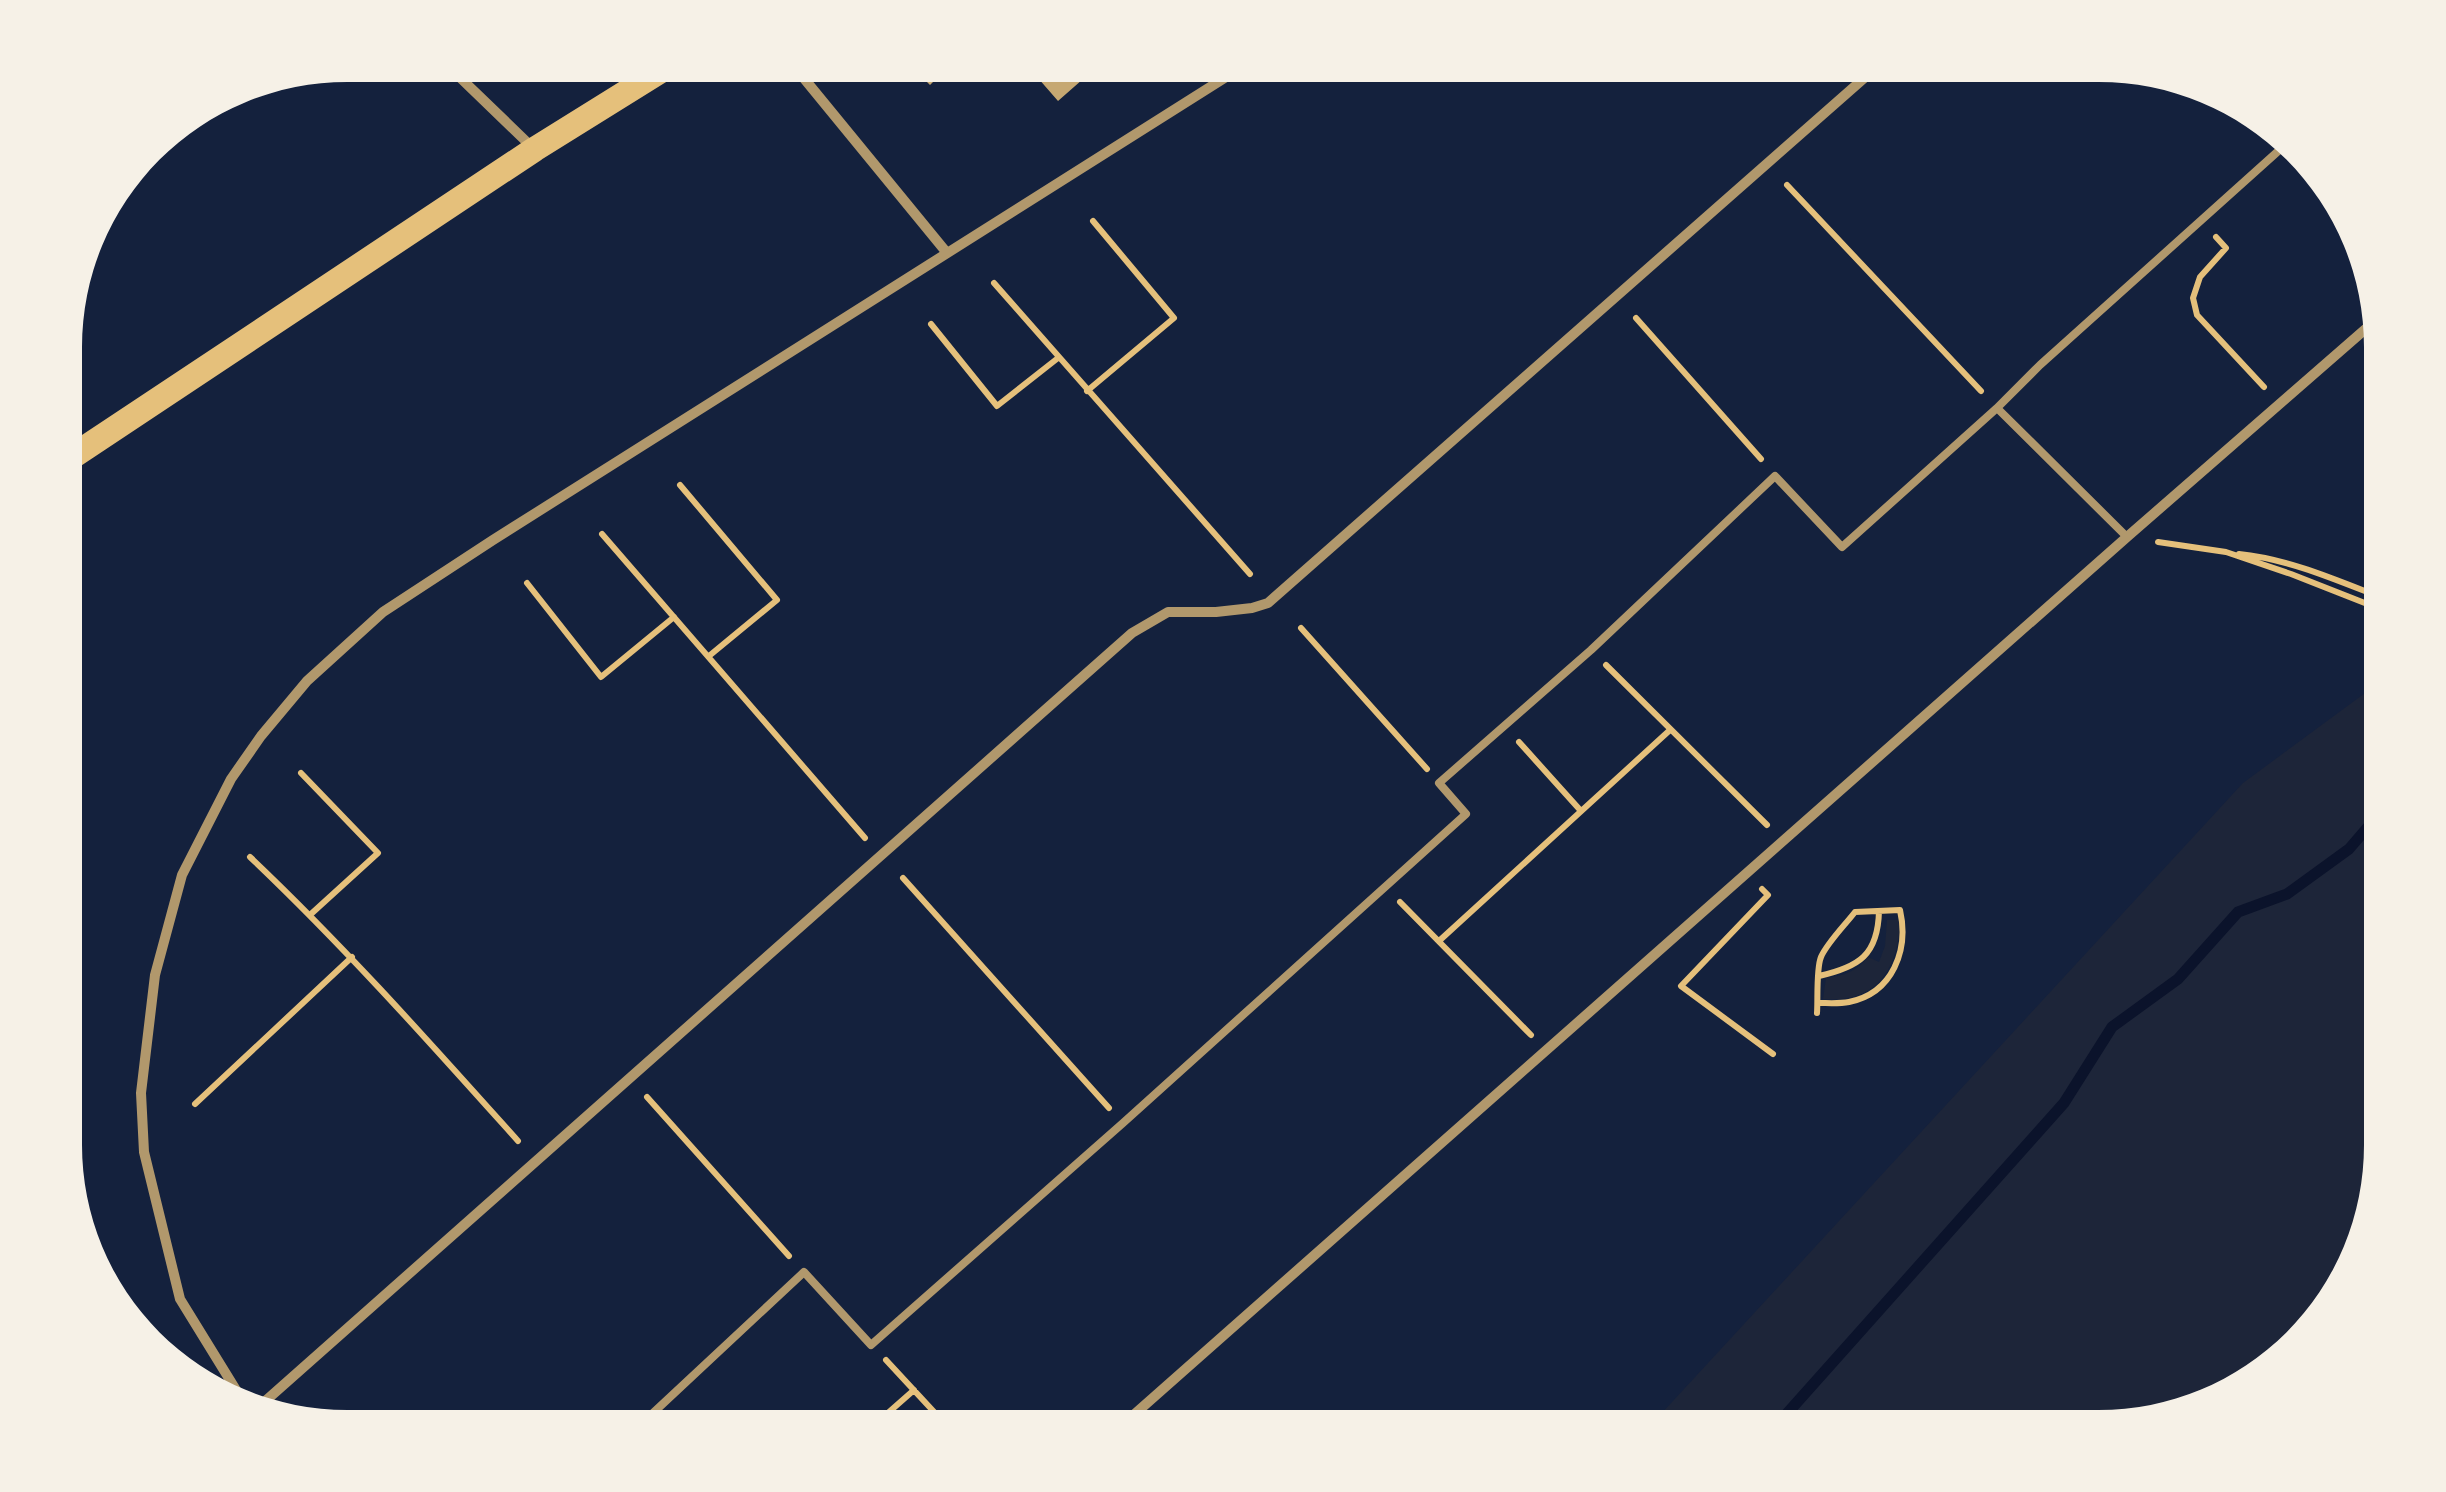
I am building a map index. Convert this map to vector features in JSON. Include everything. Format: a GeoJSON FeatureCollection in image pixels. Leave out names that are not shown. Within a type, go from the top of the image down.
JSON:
{"type":"FeatureCollection","features":[{"type":"Feature","properties":{"kind":"main road"},"geometry":{"type":"LineString","coordinates":[[83,449],[643,82]]}},
{"type":"Feature","properties":{"kind":"street"},"geometry":{"type":"LineString","coordinates":[[465,82],[535,150]]}},
{"type":"Feature","properties":{"kind":"street"},"geometry":{"type":"LineString","coordinates":[[808,82],[947,253]]}},
{"type":"Feature","properties":{"kind":"street"},"geometry":{"type":"LineString","coordinates":[[231,1382],[180,1298],[144,1152],[141,1093],[154,976],[182,876],[231,779],[261,736],[307,681],[383,612],[1218,82]]}},
{"type":"Feature","properties":{"kind":"street"},"geometry":{"type":"LineString","coordinates":[[270,1397],[1132,633],[1168,612],[1234,610],[1268,602],[1860,82]]}},
{"type":"Feature","properties":{"kind":"street"},"geometry":{"type":"LineString","coordinates":[[1140,1410],[2363,331]]}},
{"type":"Feature","properties":{"kind":"lane"},"geometry":{"type":"LineString","coordinates":[[656,1410],[804,1272],[872,1345],[1466,814],[1439,783],[1590,650],[1776,476],[1842,547],[2277,152]]}},
{"type":"Feature","properties":{"kind":"lane"},"geometry":{"type":"LineString","coordinates":[[1997,408],[2127,537]]}},
{"type":"Feature","properties":{"kind":"path"},"geometry":{"type":"LineString","coordinates":[[1787,185],[1997,408]]}},
{"type":"Feature","properties":{"kind":"path"},"geometry":{"type":"LineString","coordinates":[[2202,220],[2226,248],[2200,277],[2193,298],[2197,315],[2268,391]]}},
{"type":"Feature","properties":{"kind":"path"},"geometry":{"type":"LineString","coordinates":[[1087,391],[1174,318],[1093,221]]}},
{"type":"Feature","properties":{"kind":"path"},"geometry":{"type":"LineString","coordinates":[[994,284],[1250,574]]}},
{"type":"Feature","properties":{"kind":"path"},"geometry":{"type":"LineString","coordinates":[[1636,318],[1776,476]]}},
{"type":"Feature","properties":{"kind":"path"},"geometry":{"type":"LineString","coordinates":[[931,324],[997,406],[1058,358]]}},
{"type":"Feature","properties":{"kind":"path"},"geometry":{"type":"LineString","coordinates":[[680,485],[777,600],[708,656]]}},
{"type":"Feature","properties":{"kind":"path"},"geometry":{"type":"LineString","coordinates":[[602,534],[866,839]]}},
{"type":"Feature","properties":{"kind":"path"},"geometry":{"type":"LineString","coordinates":[[2127,537],[2263,556],[2363,590]]}},
{"type":"Feature","properties":{"kind":"path"},"geometry":{"type":"LineString","coordinates":[[2226,552],[2363,602]]}},
{"type":"Feature","properties":{"kind":"path"},"geometry":{"type":"LineString","coordinates":[[527,583],[601,676],[674,616]]}},
{"type":"Feature","properties":{"kind":"path"},"geometry":{"type":"LineString","coordinates":[[1302,628],[1439,783]]}},
{"type":"Feature","properties":{"kind":"path"},"geometry":{"type":"LineString","coordinates":[[1590,650],[1769,827]]}},
{"type":"Feature","properties":{"kind":"path"},"geometry":{"type":"LineString","coordinates":[[1504,725],[1581,811]]}},
{"type":"Feature","properties":{"kind":"path"},"geometry":{"type":"LineString","coordinates":[[1439,941],[1670,730]]}},
{"type":"Feature","properties":{"kind":"path"},"geometry":{"type":"LineString","coordinates":[[301,773],[378,853],[311,914]]}},
{"type":"Feature","properties":{"kind":"path"},"geometry":{"type":"LineString","coordinates":[[250,857],[352,957],[518,1141]]}},
{"type":"Feature","properties":{"kind":"path"},"geometry":{"type":"LineString","coordinates":[[1747,873],[1768,895],[1681,986],[1773,1054]]}},
{"type":"Feature","properties":{"kind":"path"},"geometry":{"type":"LineString","coordinates":[[903,878],[1123,1123]]}},
{"type":"Feature","properties":{"kind":"path"},"geometry":{"type":"LineString","coordinates":[[1385,887],[1532,1036]]}},
{"type":"Feature","properties":{"kind":"path"},"geometry":{"type":"LineString","coordinates":[[1818,1004],[1852,1002],[1880,986],[1894,972],[1902,948],[1904,926],[1900,910],[1855,912],[1820,959],[1819,976],[1818,1004],[1818,1013]]}},
{"type":"Feature","properties":{"kind":"path"},"geometry":{"type":"LineString","coordinates":[[1819,976],[1855,966],[1879,928],[1880,911]]}},
{"type":"Feature","properties":{"kind":"path"},"geometry":{"type":"LineString","coordinates":[[195,1104],[352,957]]}},
{"type":"Feature","properties":{"kind":"path"},"geometry":{"type":"LineString","coordinates":[[647,1097],[804,1272]]}},
{"type":"Feature","properties":{"kind":"path"},"geometry":{"type":"LineString","coordinates":[[872,1345],[932,1410]]}},
{"type":"Feature","properties":{"kind":"path"},"geometry":{"type":"LineString","coordinates":[[892,1410],[914,1390]]}},
{"type":"Feature","properties":{"kind":"shaded area"},"geometry":{"type":"Polygon","coordinates":[[[2363,695],[2363,1161],[2358,1196],[2336,1261],[2298,1319],[2246,1365],[2215,1382],[2150,1404],[2115,1409],[1665,1409],[2243,783],[2363,695]]]}},
{"type":"Feature","properties":{"kind":"shaded area"},"geometry":{"type":"Polygon","coordinates":[[[1887,920],[1900,920],[1899,938],[1881,980],[1857,996],[1823,999],[1826,978],[1850,972],[1868,957],[1879,962],[1887,920]]]}},
{"type":"Feature","properties":{"kind":"building"},"geometry":{"type":"Polygon","coordinates":[[[1041,82],[1080,82],[1058,101],[1041,82]]]}},
{"type":"Feature","properties":{"kind":"waterway"},"geometry":{"type":"LineString","coordinates":[[1791,1409],[2064,1103],[2112,1027],[2178,979],[2238,912],[2287,894],[2349,849],[2363,833]]}}]}
